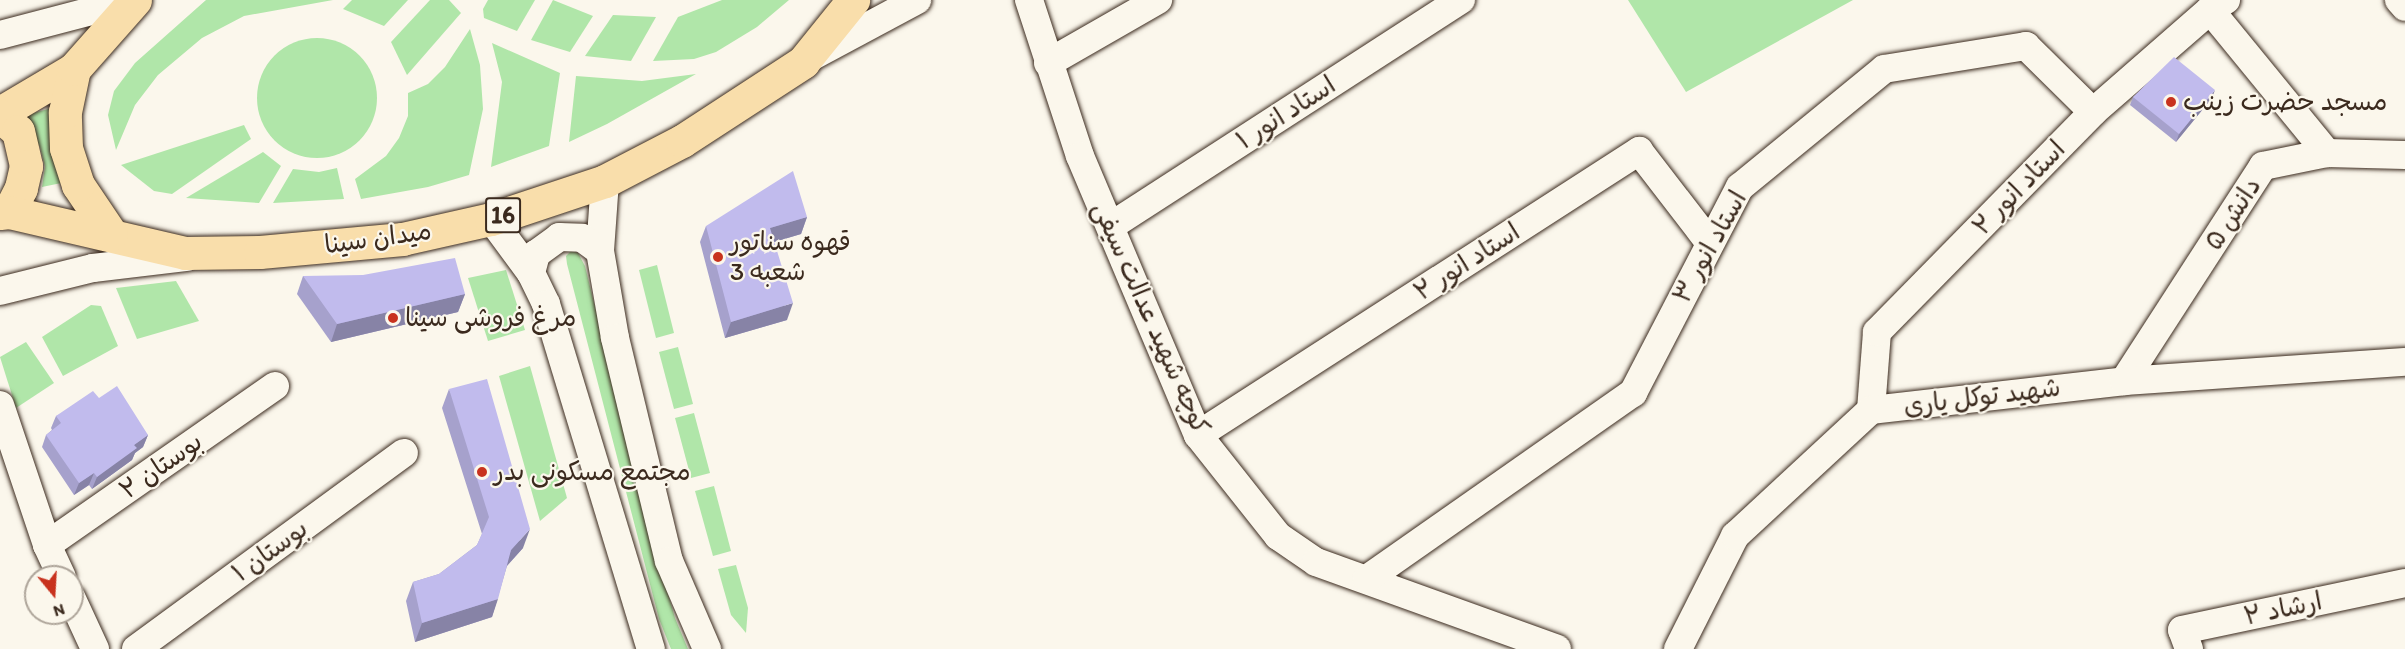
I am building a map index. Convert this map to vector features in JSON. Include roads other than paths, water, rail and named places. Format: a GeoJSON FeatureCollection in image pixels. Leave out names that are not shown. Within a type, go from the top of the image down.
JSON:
{"type":"FeatureCollection","features":[{"type":"Feature","properties":{"kind":"highway"},"geometry":{"type":"LineString","coordinates":[[5,212],[21,188],[26,166],[18,131],[0,115],[74,69],[134,0]]}},
{"type":"Feature","properties":{"kind":"highway","name":"میدان سینا"},"geometry":{"type":"LineString","coordinates":[[111,234],[185,253],[235,252],[402,239],[491,219],[604,181],[682,141],[803,62],[845,5]]}},
{"type":"Feature","properties":{"kind":"highway"},"geometry":{"type":"LineString","coordinates":[[74,69],[65,112],[66,148],[78,185],[111,234]]}},
{"type":"Feature","properties":{"kind":"highway","name":"16"},"geometry":{"type":"LineString","coordinates":[[5,212],[111,234]]}},
{"type":"Feature","properties":{"kind":"street"},"geometry":{"type":"LineString","coordinates":[[0,35],[134,0]]}},
{"type":"Feature","properties":{"kind":"street"},"geometry":{"type":"LineString","coordinates":[[803,62],[917,0]]}},
{"type":"Feature","properties":{"kind":"street","name":"کوچه شهید عدالت سیفی"},"geometry":{"type":"LineString","coordinates":[[1029,0],[1080,156],[1198,435],[1278,536],[1316,562],[1557,649]]}},
{"type":"Feature","properties":{"kind":"street"},"geometry":{"type":"LineString","coordinates":[[1048,63],[1158,0]]}},
{"type":"Feature","properties":{"kind":"street","name":"استاد انور ۱"},"geometry":{"type":"LineString","coordinates":[[1111,226],[1461,0]]}},
{"type":"Feature","properties":{"kind":"street"},"geometry":{"type":"LineString","coordinates":[[2399,0],[2405,7]]}},
{"type":"Feature","properties":{"kind":"street"},"geometry":{"type":"LineString","coordinates":[[2218,5],[2327,153]]}},
{"type":"Feature","properties":{"kind":"street","name":"استاد انور ۲"},"geometry":{"type":"LineString","coordinates":[[1871,410],[1877,332],[2093,112],[2218,5]]}},
{"type":"Feature","properties":{"kind":"street","name":"استاد انور ۳"},"geometry":{"type":"LineString","coordinates":[[1367,579],[1633,393],[1709,242],[1740,186],[1884,69],[2026,46],[2093,112]]}},
{"type":"Feature","properties":{"kind":"street","name":"استاد انور ۲"},"geometry":{"type":"LineString","coordinates":[[1198,435],[1639,151],[1709,242]]}},
{"type":"Feature","properties":{"kind":"street","name":"دانش ۵"},"geometry":{"type":"LineString","coordinates":[[2124,381],[2263,166],[2327,153],[2405,155]]}},
{"type":"Feature","properties":{"kind":"street"},"geometry":{"type":"LineString","coordinates":[[604,181],[600,251],[615,338],[669,561],[707,649]]}},
{"type":"Feature","properties":{"kind":"street"},"geometry":{"type":"LineString","coordinates":[[491,219],[531,273],[559,342],[651,649]]}},
{"type":"Feature","properties":{"kind":"street"},"geometry":{"type":"LineString","coordinates":[[531,273],[536,254],[560,237],[582,238],[600,251]]}},
{"type":"Feature","properties":{"kind":"street"},"geometry":{"type":"LineString","coordinates":[[0,291],[93,268],[235,252]]}},
{"type":"Feature","properties":{"kind":"street","name":"شهید توکل یاری"},"geometry":{"type":"LineString","coordinates":[[1678,649],[1735,536],[1871,410],[2124,381],[2405,362]]}},
{"type":"Feature","properties":{"kind":"street","name":"بوستان ۲"},"geometry":{"type":"LineString","coordinates":[[47,545],[275,387]]}},
{"type":"Feature","properties":{"kind":"street"},"geometry":{"type":"LineString","coordinates":[[0,405],[47,545],[56,565]]}},
{"type":"Feature","properties":{"kind":"street","name":"بوستان ۱"},"geometry":{"type":"LineString","coordinates":[[136,649],[404,453]]}},
{"type":"Feature","properties":{"kind":"street","name":"ارشاد ۲"},"geometry":{"type":"LineString","coordinates":[[2189,649],[2182,630],[2405,583]]}},
{"type":"Feature","properties":{"kind":"street"},"geometry":{"type":"LineString","coordinates":[[84,625],[95,649]]}},
{"type":"Feature","properties":{"kind":"place","name":"مسجد حضرت زینب"},"geometry":{"type":"Point","coordinates":[2171,102]}},
{"type":"Feature","properties":{"kind":"place","name":"قهوه سناتور شعبه 3"},"geometry":{"type":"Point","coordinates":[718,257]}},
{"type":"Feature","properties":{"kind":"place","name":"مرغ فروشی سینا"},"geometry":{"type":"Point","coordinates":[393,318]}},
{"type":"Feature","properties":{"kind":"place","name":"مجتمع مسکونی بدر"},"geometry":{"type":"Point","coordinates":[482,472]}}]}
